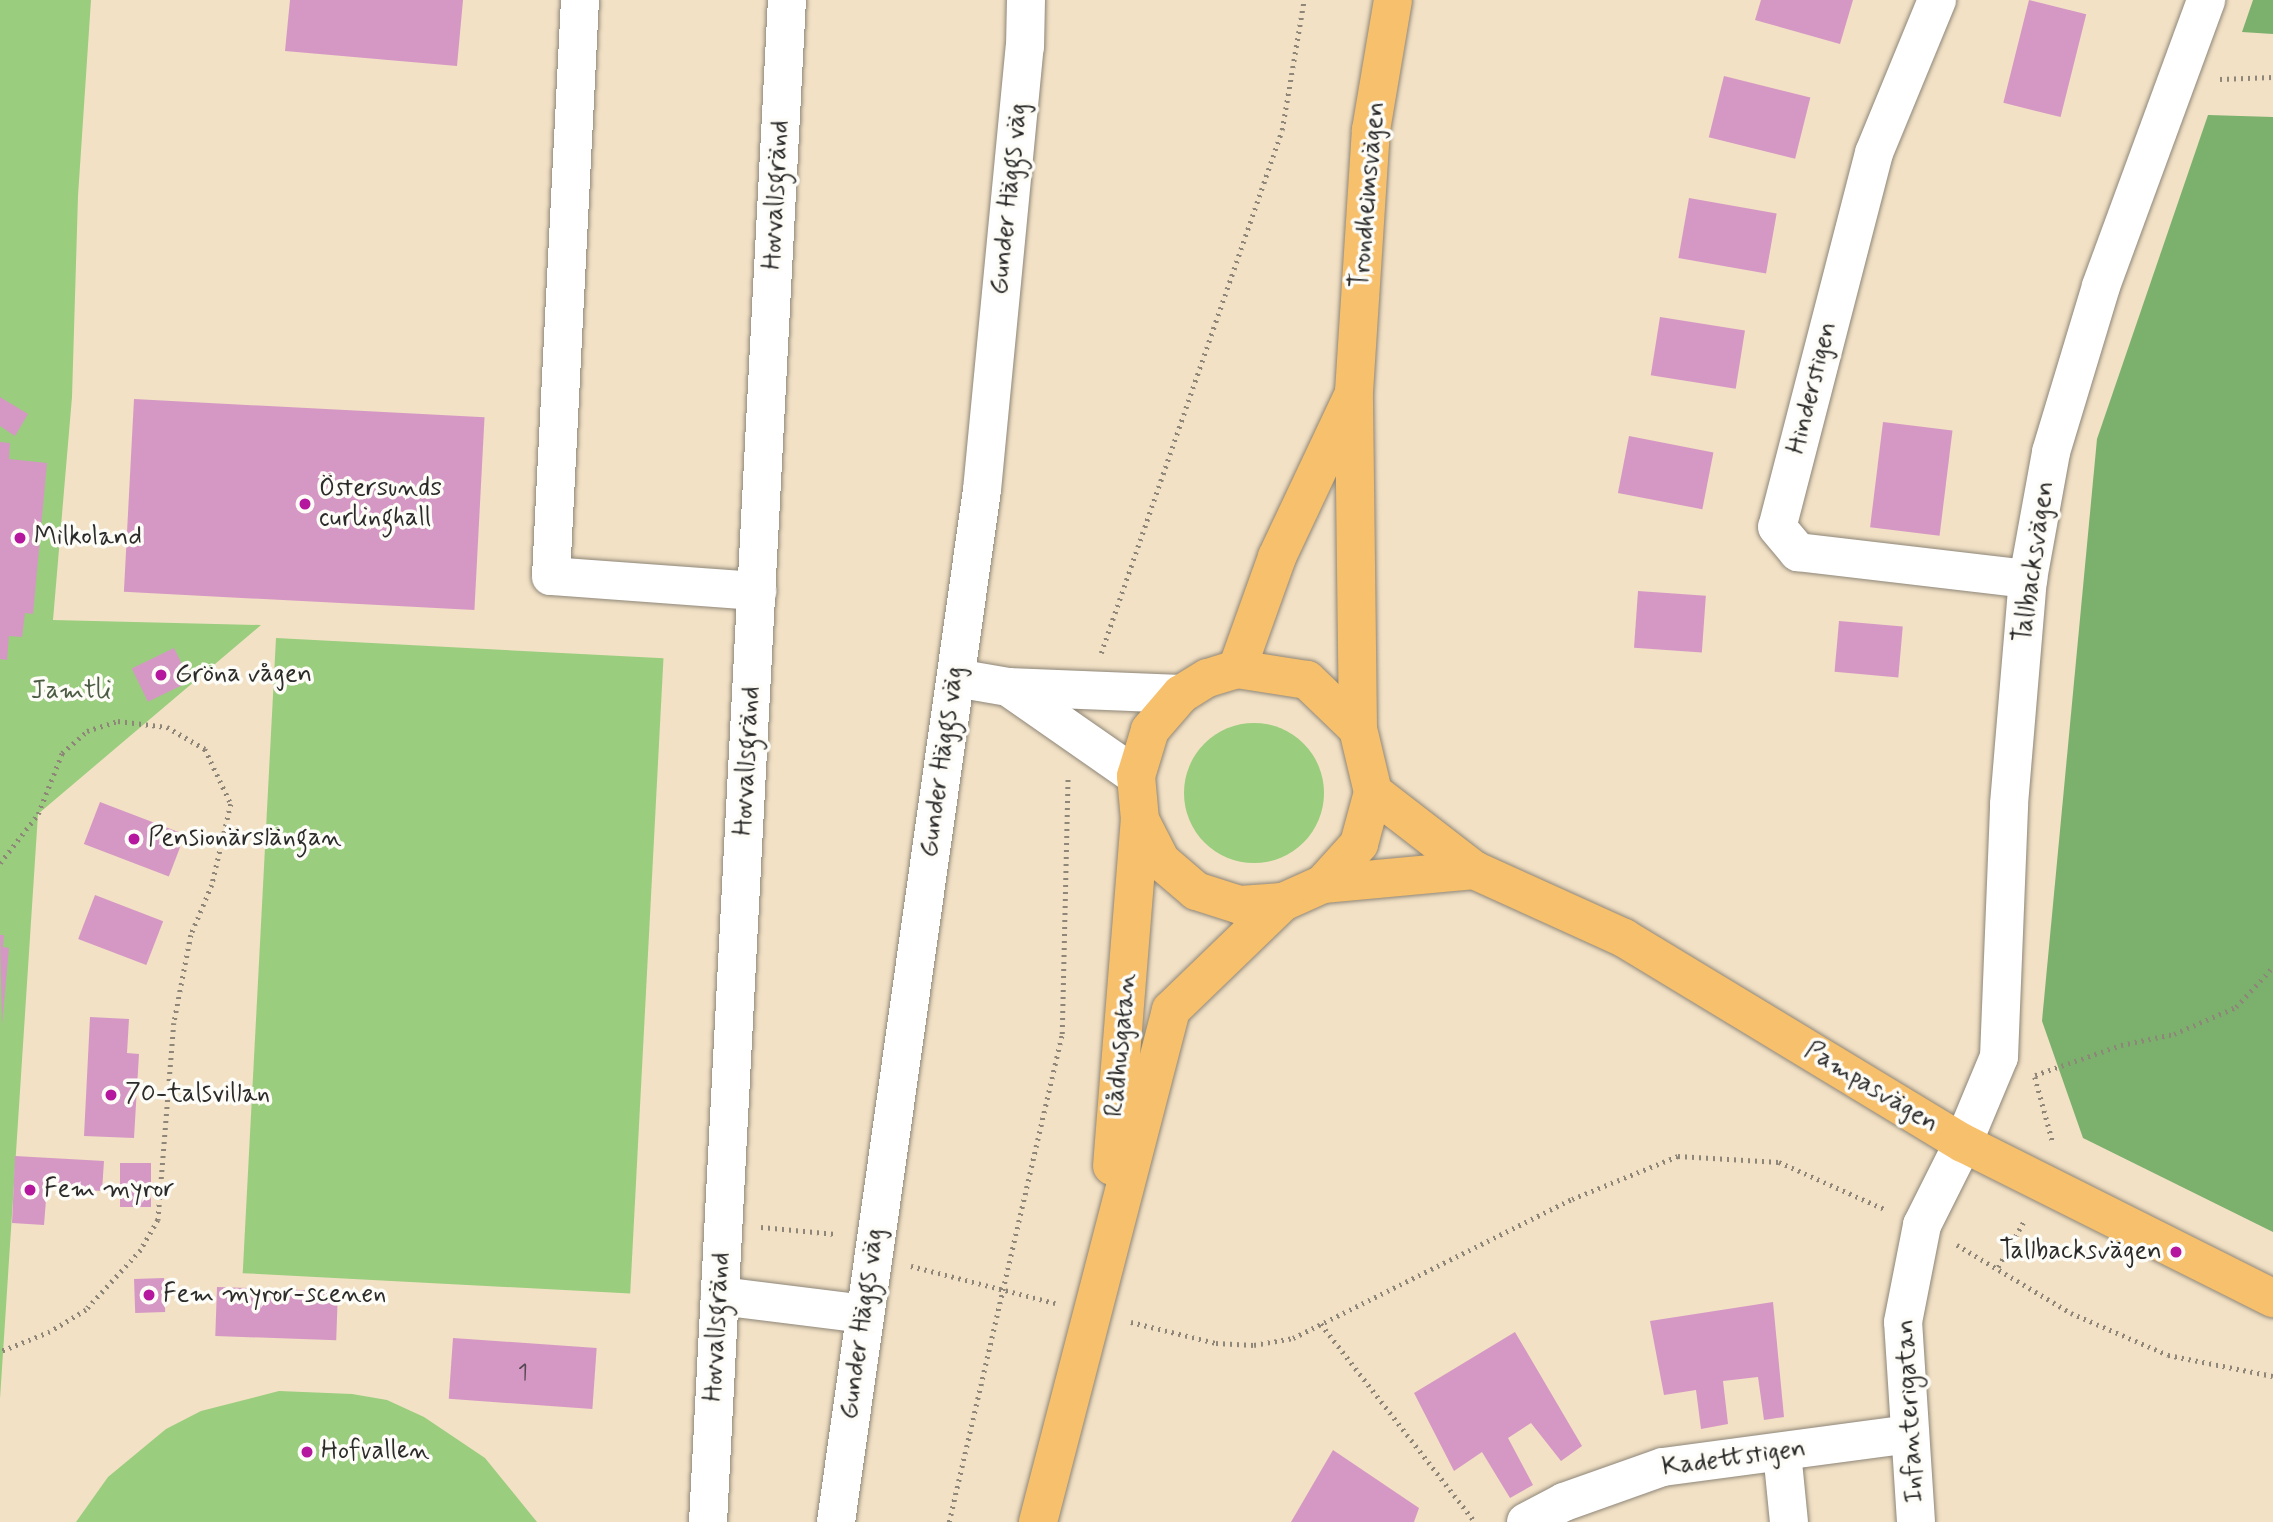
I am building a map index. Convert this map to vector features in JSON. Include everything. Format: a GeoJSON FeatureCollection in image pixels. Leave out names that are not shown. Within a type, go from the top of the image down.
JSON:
{"type":"FeatureCollection","features":[{"type":"Feature","properties":{"kind":"main road","name":"Trondheimsvägen"},"geometry":{"type":"LineString","coordinates":[[1358,729],[1354,392],[1371,130],[1393,0]]}},
{"type":"Feature","properties":{"kind":"main road","name":"Trondheimsvägen"},"geometry":{"type":"LineString","coordinates":[[1237,669],[1277,557],[1354,392]]}},
{"type":"Feature","properties":{"kind":"main road"},"geometry":{"type":"LineString","coordinates":[[1237,669],[1307,680],[1358,729],[1373,792],[1359,844],[1323,884],[1283,902],[1240,905],[1196,891],[1161,861],[1140,820],[1136,776],[1150,730],[1181,694],[1207,678],[1237,669]]}},
{"type":"Feature","properties":{"kind":"main road","name":"Pampasvägen"},"geometry":{"type":"LineString","coordinates":[[1373,792],[1474,870],[1623,938],[1963,1143],[2273,1298]]}},
{"type":"Feature","properties":{"kind":"main road","name":"Rådhusgatan"},"geometry":{"type":"LineString","coordinates":[[1103,1270],[1140,820]]}},
{"type":"Feature","properties":{"kind":"main road","name":"Pampasvägen"},"geometry":{"type":"LineString","coordinates":[[1323,884],[1474,870]]}},
{"type":"Feature","properties":{"kind":"main road","name":"Rådhusgatan"},"geometry":{"type":"LineString","coordinates":[[1038,1522],[1089,1312],[1103,1270],[1171,1010],[1283,902]]}},
{"type":"Feature","properties":{"kind":"street"},"geometry":{"type":"LineString","coordinates":[[580,0],[551,576],[757,592]]}},
{"type":"Feature","properties":{"kind":"street","name":"Hovvallsgränd"},"geometry":{"type":"LineString","coordinates":[[708,1522],[787,0]]}},
{"type":"Feature","properties":{"kind":"street","name":"Gunder Häggs väg"},"geometry":{"type":"LineString","coordinates":[[836,1522],[982,490],[1026,0]]}},
{"type":"Feature","properties":{"kind":"street","name":"Hinderstigen"},"geometry":{"type":"LineString","coordinates":[[1937,0],[1874,153],[1777,527],[1798,552],[2028,579]]}},
{"type":"Feature","properties":{"kind":"street","name":"Tallbacksvägen"},"geometry":{"type":"LineString","coordinates":[[1963,1143],[1998,1057],[2009,804],[2028,579],[2051,452],[2101,286],[2206,0]]}},
{"type":"Feature","properties":{"kind":"street"},"geometry":{"type":"LineString","coordinates":[[956,678],[1008,687],[1181,694]]}},
{"type":"Feature","properties":{"kind":"street"},"geometry":{"type":"LineString","coordinates":[[1008,687],[1136,776]]}},
{"type":"Feature","properties":{"kind":"street","name":"Infanterigatan"},"geometry":{"type":"LineString","coordinates":[[1916,1522],[1903,1322],[1922,1225],[1963,1143]]}},
{"type":"Feature","properties":{"kind":"street"},"geometry":{"type":"LineString","coordinates":[[720,1296],[864,1314]]}},
{"type":"Feature","properties":{"kind":"street","name":"Kadettstigen"},"geometry":{"type":"LineString","coordinates":[[1526,1522],[1564,1502],[1663,1467],[1909,1434]]}},
{"type":"Feature","properties":{"kind":"street"},"geometry":{"type":"LineString","coordinates":[[1782,1452],[1789,1522]]}},
{"type":"Feature","properties":{"kind":"path"},"geometry":{"type":"LineString","coordinates":[[2177,82],[2273,77]]}},
{"type":"Feature","properties":{"kind":"path"},"geometry":{"type":"LineString","coordinates":[[0,863],[38,814],[62,753],[87,731],[118,721],[167,727],[205,749],[231,804],[212,885],[191,935],[174,1023],[158,1220],[141,1250],[86,1310],[50,1332],[0,1352]]}},
{"type":"Feature","properties":{"kind":"path"},"geometry":{"type":"LineString","coordinates":[[2039,1074],[2121,1045],[2174,1034],[2236,1007],[2273,967]]}},
{"type":"Feature","properties":{"kind":"path"},"geometry":{"type":"LineString","coordinates":[[1998,1267],[2044,1184],[2053,1144],[2032,1064]]}},
{"type":"Feature","properties":{"kind":"path"},"geometry":{"type":"LineString","coordinates":[[1089,1312],[1216,1343],[1254,1345],[1293,1338],[1572,1199],[1678,1156],[1779,1162],[1922,1225],[1998,1267],[2071,1313],[2168,1355],[2273,1376]]}},
{"type":"Feature","properties":{"kind":"path"},"geometry":{"type":"LineString","coordinates":[[1321,1324],[1475,1522]]}},
{"type":"Feature","properties":{"kind":"green space","name":"Jamtli"},"geometry":{"type":"Polygon","coordinates":[[[0,0],[91,0],[78,196],[72,397],[53,620],[261,625],[38,814],[0,1399],[0,0]]]}},
{"type":"Feature","properties":{"kind":"green space"},"geometry":{"type":"Polygon","coordinates":[[[2253,0],[2273,0],[2273,34],[2242,32],[2253,0]]]}},
{"type":"Feature","properties":{"kind":"green space"},"geometry":{"type":"Polygon","coordinates":[[[2208,115],[2273,117],[2273,1232],[2083,1138],[2042,1021],[2097,439],[2208,115]]]}},
{"type":"Feature","properties":{"kind":"green space"},"geometry":{"type":"Polygon","coordinates":[[[276,638],[663,658],[630,1293],[243,1273],[276,638]]]}},
{"type":"Feature","properties":{"kind":"green space"},"geometry":{"type":"Polygon","coordinates":[[[1254,723],[1281,728],[1304,743],[1319,766],[1324,793],[1319,820],[1304,843],[1281,858],[1254,863],[1227,858],[1204,843],[1189,820],[1184,793],[1189,766],[1204,743],[1227,728],[1254,723]]]}},
{"type":"Feature","properties":{"kind":"green space","name":"Hofvallen"},"geometry":{"type":"Polygon","coordinates":[[[279,1391],[352,1394],[387,1400],[424,1417],[485,1458],[537,1522],[76,1522],[108,1477],[166,1429],[201,1411],[279,1391]]]}},
{"type":"Feature","properties":{"kind":"building"},"geometry":{"type":"Polygon","coordinates":[[[290,0],[463,0],[457,66],[285,51],[290,0]]]}},
{"type":"Feature","properties":{"kind":"building"},"geometry":{"type":"Polygon","coordinates":[[[1761,0],[1853,0],[1840,44],[1755,20],[1761,0]]]}},
{"type":"Feature","properties":{"kind":"building"},"geometry":{"type":"Polygon","coordinates":[[[2029,0],[2086,14],[2061,117],[2003,103],[2029,0]]]}},
{"type":"Feature","properties":{"kind":"building"},"geometry":{"type":"Polygon","coordinates":[[[1724,76],[1810,98],[1795,159],[1709,137],[1724,76]]]}},
{"type":"Feature","properties":{"kind":"building"},"geometry":{"type":"Polygon","coordinates":[[[1689,198],[1777,213],[1766,274],[1678,258],[1689,198]]]}},
{"type":"Feature","properties":{"kind":"building"},"geometry":{"type":"Polygon","coordinates":[[[1660,317],[1745,330],[1736,389],[1651,375],[1660,317]]]}},
{"type":"Feature","properties":{"kind":"building"},"geometry":{"type":"Polygon","coordinates":[[[0,397],[28,414],[15,436],[0,426],[0,397]]]}},
{"type":"Feature","properties":{"kind":"building","name":"Östersunds curlinghall"},"geometry":{"type":"Polygon","coordinates":[[[134,399],[485,417],[474,610],[124,592],[134,399]]]}},
{"type":"Feature","properties":{"kind":"building"},"geometry":{"type":"Polygon","coordinates":[[[1883,422],[1952,431],[1940,536],[1870,527],[1883,422]]]}},
{"type":"Feature","properties":{"kind":"building"},"geometry":{"type":"Polygon","coordinates":[[[1629,436],[1713,452],[1702,509],[1618,493],[1629,436]]]}},
{"type":"Feature","properties":{"kind":"building","name":"Milkoland"},"geometry":{"type":"Polygon","coordinates":[[[0,442],[10,443],[9,459],[47,463],[33,614],[25,613],[22,637],[9,636],[7,660],[0,659],[0,442]]]}},
{"type":"Feature","properties":{"kind":"building"},"geometry":{"type":"Polygon","coordinates":[[[1638,591],[1706,596],[1702,653],[1634,648],[1638,591]]]}},
{"type":"Feature","properties":{"kind":"building"},"geometry":{"type":"Polygon","coordinates":[[[1839,621],[1903,627],[1898,677],[1835,672],[1839,621]]]}},
{"type":"Feature","properties":{"kind":"building","name":"Gröna vågen"},"geometry":{"type":"Polygon","coordinates":[[[174,648],[190,681],[148,702],[132,669],[174,648]]]}},
{"type":"Feature","properties":{"kind":"building","name":"Pensionärslängan"},"geometry":{"type":"Polygon","coordinates":[[[100,802],[185,835],[169,877],[84,844],[100,802]]]}},
{"type":"Feature","properties":{"kind":"building","name":"Pensionärslängan"},"geometry":{"type":"Polygon","coordinates":[[[95,895],[163,921],[146,965],[78,939],[95,895]]]}},
{"type":"Feature","properties":{"kind":"building"},"geometry":{"type":"Polygon","coordinates":[[[0,935],[4,935],[3,947],[9,948],[2,1025],[0,935]]]}},
{"type":"Feature","properties":{"kind":"building","name":"70-talsvillan"},"geometry":{"type":"Polygon","coordinates":[[[90,1017],[129,1019],[127,1053],[139,1054],[134,1138],[84,1136],[90,1017]]]}},
{"type":"Feature","properties":{"kind":"building","name":"Fem myror"},"geometry":{"type":"Polygon","coordinates":[[[15,1156],[104,1161],[102,1191],[47,1188],[44,1225],[12,1223],[15,1156]]]}},
{"type":"Feature","properties":{"kind":"building"},"geometry":{"type":"Polygon","coordinates":[[[120,1163],[151,1163],[151,1207],[120,1207],[120,1163]]]}},
{"type":"Feature","properties":{"kind":"building","name":"Fem myror-scenen"},"geometry":{"type":"Polygon","coordinates":[[[164,1278],[165,1312],[135,1313],[134,1279],[164,1278]]]}},
{"type":"Feature","properties":{"kind":"building"},"geometry":{"type":"Polygon","coordinates":[[[217,1287],[338,1291],[336,1340],[215,1336],[217,1287]]]}},
{"type":"Feature","properties":{"kind":"building"},"geometry":{"type":"Polygon","coordinates":[[[1773,1302],[1784,1417],[1764,1420],[1758,1377],[1723,1381],[1728,1424],[1701,1429],[1696,1390],[1664,1395],[1650,1321],[1773,1302]]]}},
{"type":"Feature","properties":{"kind":"building"},"geometry":{"type":"Polygon","coordinates":[[[1515,1332],[1582,1446],[1561,1461],[1531,1423],[1508,1438],[1533,1485],[1510,1498],[1482,1452],[1454,1471],[1414,1393],[1515,1332]]]}},
{"type":"Feature","properties":{"kind":"building"},"geometry":{"type":"Polygon","coordinates":[[[453,1338],[597,1348],[592,1409],[449,1399],[453,1338]]]}},
{"type":"Feature","properties":{"kind":"building"},"geometry":{"type":"Polygon","coordinates":[[[1333,1450],[1419,1508],[1414,1522],[1291,1522],[1333,1450]]]}},
{"type":"Feature","properties":{"kind":"place","name":"Östersunds curlinghall"},"geometry":{"type":"Point","coordinates":[305,504]}},
{"type":"Feature","properties":{"kind":"place","name":"Milkoland"},"geometry":{"type":"Point","coordinates":[20,538]}},
{"type":"Feature","properties":{"kind":"place","name":"Gröna vågen"},"geometry":{"type":"Point","coordinates":[161,675]}},
{"type":"Feature","properties":{"kind":"place","name":"Pensionärslängan"},"geometry":{"type":"Point","coordinates":[134,839]}},
{"type":"Feature","properties":{"kind":"place","name":"70-talsvillan"},"geometry":{"type":"Point","coordinates":[111,1095]}},
{"type":"Feature","properties":{"kind":"place","name":"Fem myror"},"geometry":{"type":"Point","coordinates":[30,1190]}},
{"type":"Feature","properties":{"kind":"place","name":"Tallbacksvägen"},"geometry":{"type":"Point","coordinates":[2176,1252]}},
{"type":"Feature","properties":{"kind":"place","name":"Fem myror-scenen"},"geometry":{"type":"Point","coordinates":[149,1295]}},
{"type":"Feature","properties":{"kind":"place","name":"Hofvallen"},"geometry":{"type":"Point","coordinates":[307,1452]}}]}
